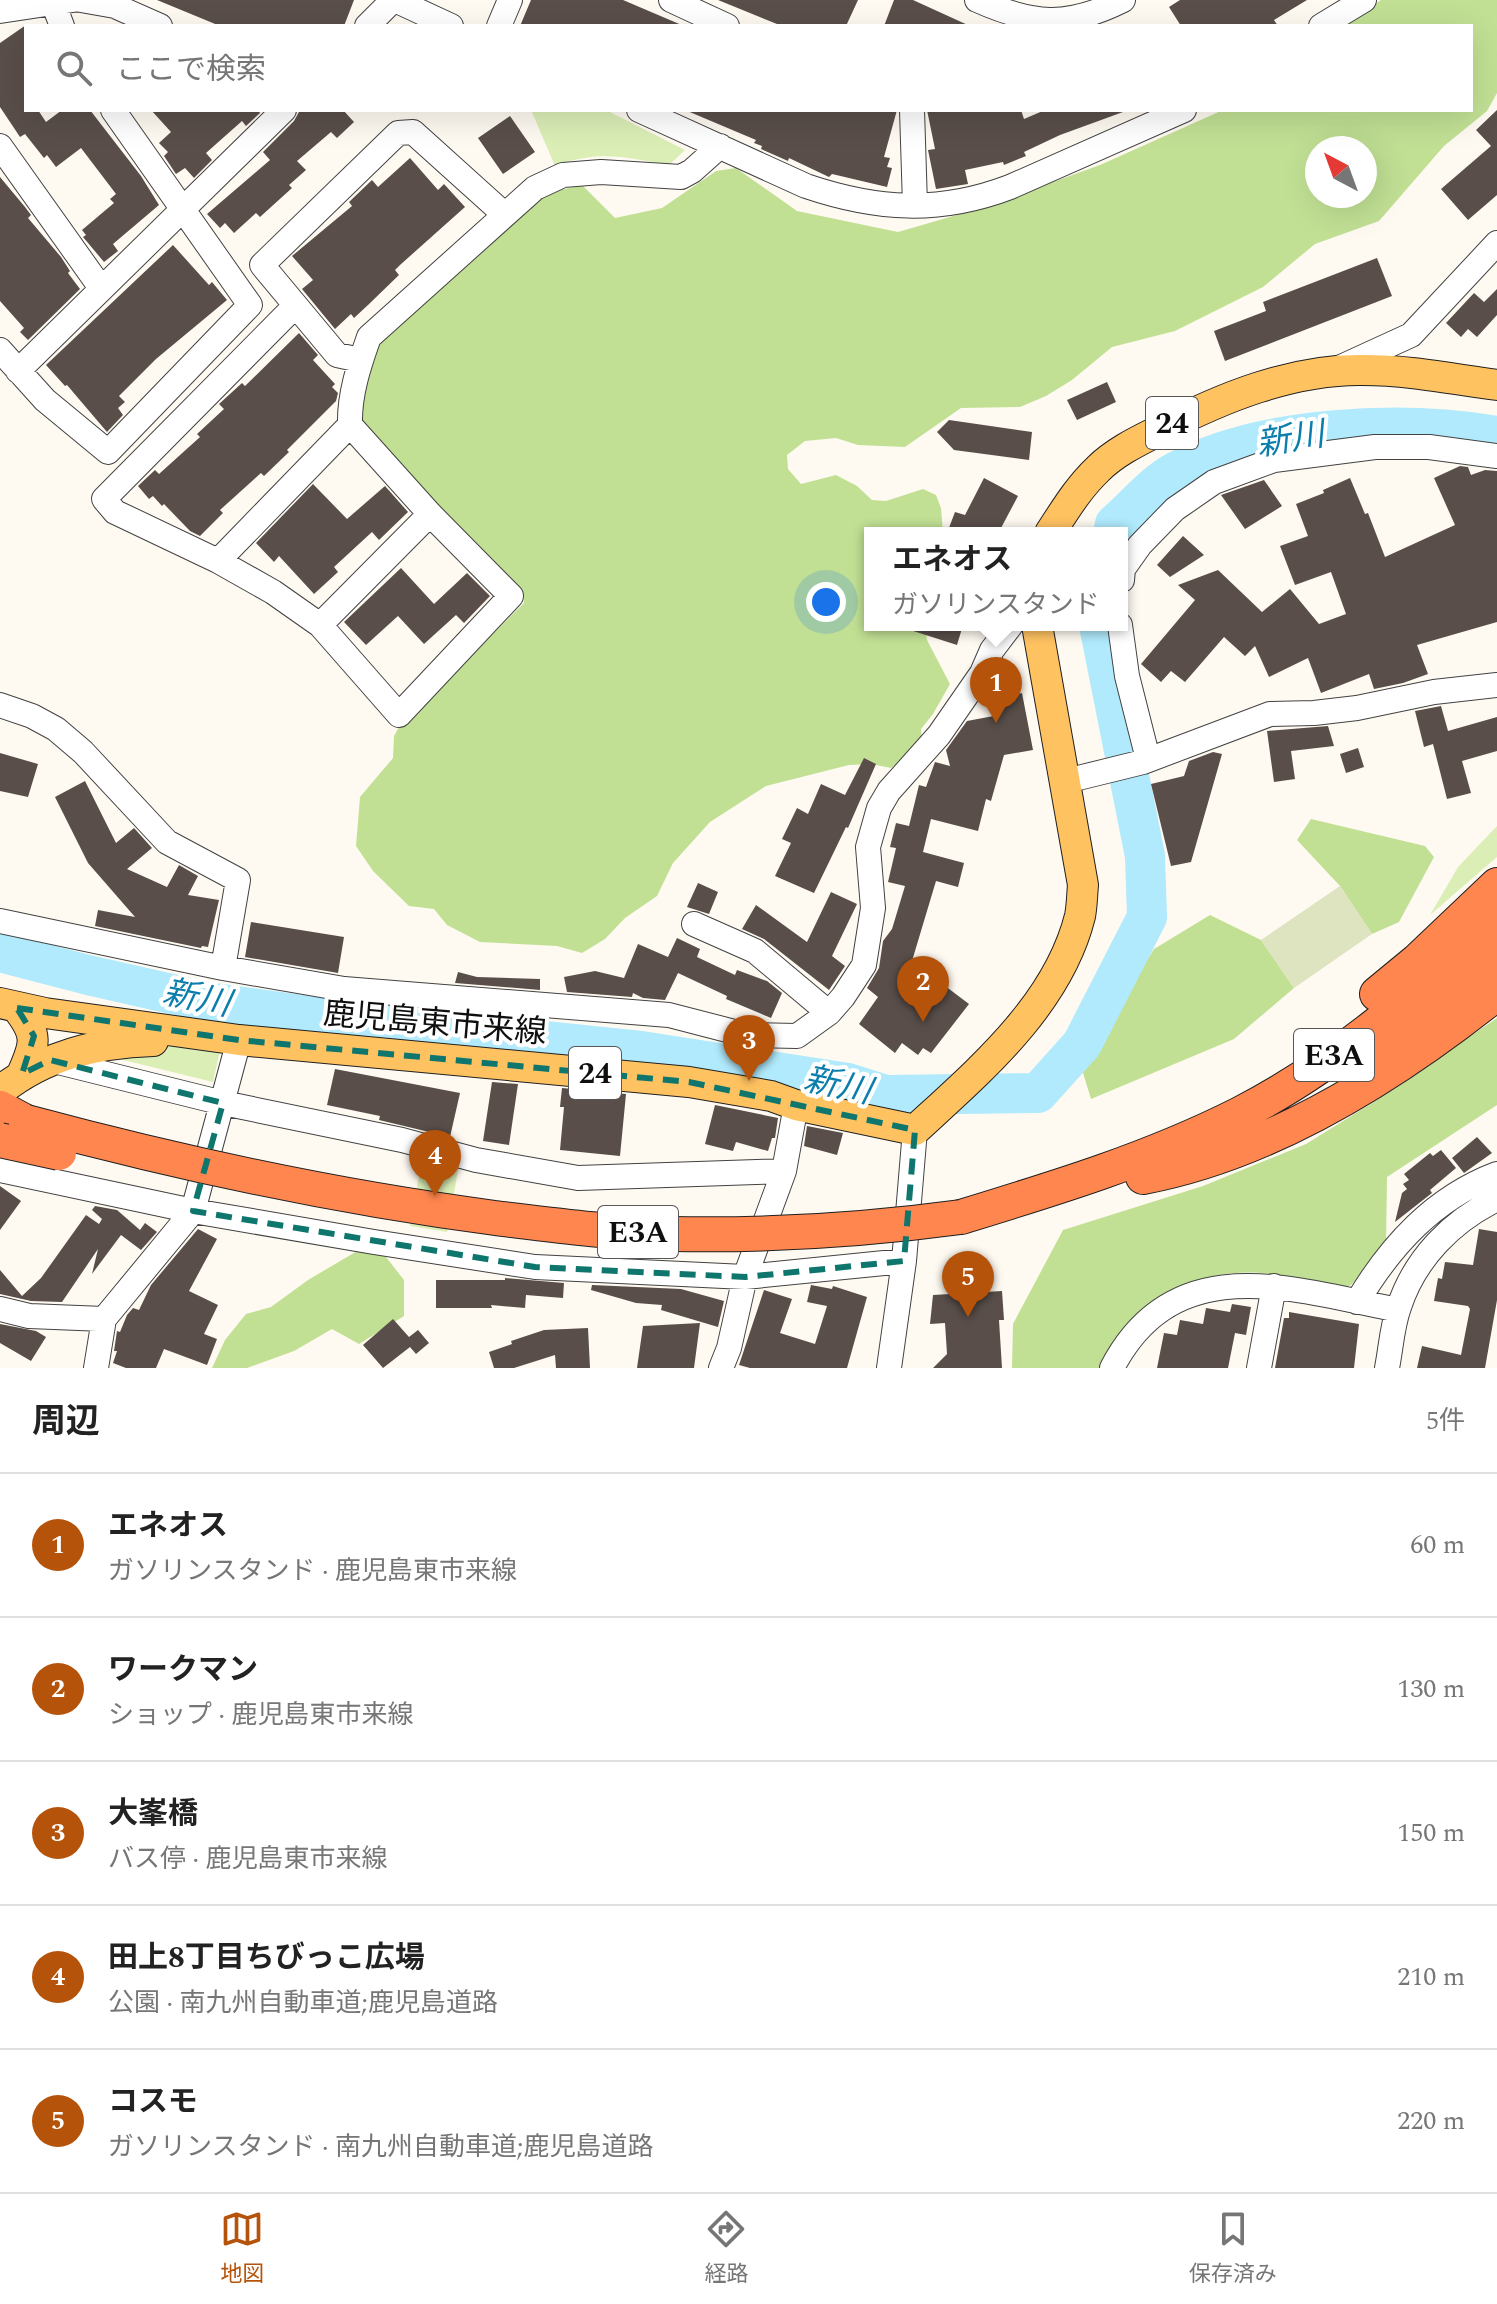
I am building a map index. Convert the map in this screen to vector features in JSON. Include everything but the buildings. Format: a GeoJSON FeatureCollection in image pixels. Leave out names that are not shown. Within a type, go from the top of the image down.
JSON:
{"type":"FeatureCollection","features":[{"type":"Feature","properties":{"kind":"highway"},"geometry":{"type":"LineString","coordinates":[[1146,1166],[1297,1061],[1417,961],[1497,885]]}},
{"type":"Feature","properties":{"kind":"highway","name":"E3A"},"geometry":{"type":"LineString","coordinates":[[1146,1166],[1307,1074],[1392,1011],[1497,921]]}},
{"type":"Feature","properties":{"kind":"highway","name":"E3A"},"geometry":{"type":"LineString","coordinates":[[6,1121],[155,1173],[548,1224],[668,1234],[776,1234],[877,1229],[1024,1205],[1232,1139],[1347,1075],[1413,1028],[1497,959]]}},
{"type":"Feature","properties":{"kind":"highway"},"geometry":{"type":"LineString","coordinates":[[1146,1166],[1198,1164],[1251,1144],[1319,1111],[1449,1031],[1497,993]]}},
{"type":"Feature","properties":{"kind":"main road","name":"24"},"geometry":{"type":"LineString","coordinates":[[1054,527],[1072,498],[1099,468],[1132,444],[1233,396],[1312,374],[1363,370],[1405,372],[1497,385]]}},
{"type":"Feature","properties":{"kind":"main road"},"geometry":{"type":"LineString","coordinates":[[915,1130],[988,1059],[1042,998],[1064,958],[1080,915],[1083,885],[1038,631]]}},
{"type":"Feature","properties":{"kind":"main road"},"geometry":{"type":"LineString","coordinates":[[9,1005],[29,1023],[34,1036],[32,1053],[11,1082]]}},
{"type":"Feature","properties":{"kind":"main road","name":"鹿児島東市来線"},"geometry":{"type":"LineString","coordinates":[[9,1005],[239,1040],[689,1082],[771,1096],[796,1105],[915,1130]]}},
{"type":"Feature","properties":{"kind":"main road","name":"鹿児島東市来線"},"geometry":{"type":"LineString","coordinates":[[11,1082],[50,1060],[87,1048],[122,1042],[239,1040]]}},
{"type":"Feature","properties":{"kind":"street"},"geometry":{"type":"LineString","coordinates":[[81,0],[115,6],[156,24]]}},
{"type":"Feature","properties":{"kind":"street"},"geometry":{"type":"LineString","coordinates":[[369,24],[394,0],[447,24]]}},
{"type":"Feature","properties":{"kind":"street"},"geometry":{"type":"LineString","coordinates":[[500,24],[510,0]]}},
{"type":"Feature","properties":{"kind":"street"},"geometry":{"type":"LineString","coordinates":[[671,0],[723,24]]}},
{"type":"Feature","properties":{"kind":"street"},"geometry":{"type":"LineString","coordinates":[[977,0],[1040,21],[1070,23],[1123,0]]}},
{"type":"Feature","properties":{"kind":"street"},"geometry":{"type":"LineString","coordinates":[[1324,24],[1364,0]]}},
{"type":"Feature","properties":{"kind":"street"},"geometry":{"type":"LineString","coordinates":[[0,11],[59,1],[62,24]]}},
{"type":"Feature","properties":{"kind":"street"},"geometry":{"type":"LineString","coordinates":[[0,350],[45,400],[108,452],[250,305],[114,112]]}},
{"type":"Feature","properties":{"kind":"street"},"geometry":{"type":"LineString","coordinates":[[18,371],[282,112]]}},
{"type":"Feature","properties":{"kind":"street"},"geometry":{"type":"LineString","coordinates":[[644,112],[832,195],[869,203],[915,205],[948,205],[982,197],[1179,112]]}},
{"type":"Feature","properties":{"kind":"street"},"geometry":{"type":"LineString","coordinates":[[912,112],[915,205]]}},
{"type":"Feature","properties":{"kind":"street"},"geometry":{"type":"LineString","coordinates":[[360,360],[337,355],[262,265],[398,133],[413,132],[504,214]]}},
{"type":"Feature","properties":{"kind":"street"},"geometry":{"type":"LineString","coordinates":[[0,146],[101,288]]}},
{"type":"Feature","properties":{"kind":"street"},"geometry":{"type":"LineString","coordinates":[[295,306],[104,499],[115,512],[218,561],[273,592],[320,625],[399,715],[511,596],[430,514],[350,425],[360,360],[369,337],[535,188],[563,175],[601,172],[681,177],[720,146]]}},
{"type":"Feature","properties":{"kind":"street"},"geometry":{"type":"LineString","coordinates":[[1331,372],[1411,335],[1497,243]]}},
{"type":"Feature","properties":{"kind":"street"},"geometry":{"type":"LineString","coordinates":[[218,561],[350,425]]}},
{"type":"Feature","properties":{"kind":"street"},"geometry":{"type":"LineString","coordinates":[[1128,562],[1175,509],[1214,482],[1274,460],[1375,447],[1429,447],[1497,456]]}},
{"type":"Feature","properties":{"kind":"street"},"geometry":{"type":"LineString","coordinates":[[320,625],[430,514]]}},
{"type":"Feature","properties":{"kind":"street"},"geometry":{"type":"LineString","coordinates":[[0,921],[223,968],[344,989],[669,1015],[746,1035],[797,1036],[829,1013],[864,965],[873,908],[868,847],[879,808],[889,791],[963,703],[992,650],[1006,631]]}},
{"type":"Feature","properties":{"kind":"street"},"geometry":{"type":"LineString","coordinates":[[1121,631],[1145,760]]}},
{"type":"Feature","properties":{"kind":"street"},"geometry":{"type":"LineString","coordinates":[[1066,781],[1145,760],[1270,714],[1357,708],[1434,692],[1497,685]]}},
{"type":"Feature","properties":{"kind":"street"},"geometry":{"type":"LineString","coordinates":[[0,705],[32,716],[56,729],[83,752],[167,842],[238,880],[223,968]]}},
{"type":"Feature","properties":{"kind":"street"},"geometry":{"type":"LineString","coordinates":[[694,924],[755,951],[829,1013]]}},
{"type":"Feature","properties":{"kind":"street"},"geometry":{"type":"LineString","coordinates":[[96,1368],[104,1319],[193,1211],[239,1040]]}},
{"type":"Feature","properties":{"kind":"street"},"geometry":{"type":"LineString","coordinates":[[50,1060],[223,1103],[402,1140],[476,1160],[578,1178],[784,1171]]}},
{"type":"Feature","properties":{"kind":"street"},"geometry":{"type":"LineString","coordinates":[[721,1368],[729,1348],[745,1277],[784,1171],[796,1105]]}},
{"type":"Feature","properties":{"kind":"street"},"geometry":{"type":"LineString","coordinates":[[889,1368],[904,1261],[915,1130]]}},
{"type":"Feature","properties":{"kind":"street"},"geometry":{"type":"LineString","coordinates":[[0,1170],[193,1211],[535,1267],[745,1277],[904,1261]]}},
{"type":"Feature","properties":{"kind":"street"},"geometry":{"type":"LineString","coordinates":[[1357,1302],[1372,1275],[1421,1219],[1449,1196],[1497,1174]]}},
{"type":"Feature","properties":{"kind":"street"},"geometry":{"type":"LineString","coordinates":[[1387,1368],[1398,1310],[1409,1282],[1425,1257],[1447,1232],[1472,1211],[1497,1199]]}},
{"type":"Feature","properties":{"kind":"street"},"geometry":{"type":"LineString","coordinates":[[1112,1368],[1132,1335],[1158,1313],[1197,1291],[1232,1285],[1274,1286],[1398,1310]]}},
{"type":"Feature","properties":{"kind":"street"},"geometry":{"type":"LineString","coordinates":[[1259,1368],[1274,1286]]}},
{"type":"Feature","properties":{"kind":"street"},"geometry":{"type":"LineString","coordinates":[[0,1309],[29,1316],[104,1319]]}},
{"type":"Feature","properties":{"kind":"highlighted area"},"geometry":{"type":"Polygon","coordinates":[[[17,1008],[239,1040],[689,1082],[915,1130],[904,1261],[745,1277],[535,1267],[193,1211],[223,1103],[50,1060],[22,1074],[34,1036],[17,1008]]]}},
{"type":"Feature","properties":{"kind":"green space"},"geometry":{"type":"Polygon","coordinates":[[[1381,0],[1497,0],[1497,93],[1487,111],[1444,146],[1379,221],[1315,244],[1263,287],[1175,331],[1112,347],[1072,380],[1020,407],[961,408],[905,447],[858,445],[836,438],[805,441],[787,455],[788,469],[801,484],[836,475],[857,486],[872,500],[886,501],[923,489],[936,495],[943,527],[864,527],[864,631],[926,631],[927,640],[950,684],[921,729],[922,743],[891,768],[871,764],[849,765],[766,786],[710,822],[673,863],[657,896],[625,918],[605,939],[582,953],[557,946],[480,942],[447,925],[434,909],[409,906],[373,871],[356,846],[360,797],[393,758],[394,736],[399,727],[524,603],[523,591],[409,476],[361,422],[362,400],[376,343],[543,194],[582,185],[615,218],[662,208],[716,171],[736,168],[797,211],[898,232],[981,208],[1100,165],[1219,112],[1473,112],[1473,24],[1344,24],[1381,0]]]}},
{"type":"Feature","properties":{"kind":"green space"},"geometry":{"type":"Polygon","coordinates":[[[532,112],[610,112],[685,150],[669,165],[598,157],[555,166],[532,112]]]}},
{"type":"Feature","properties":{"kind":"green space"},"geometry":{"type":"Polygon","coordinates":[[[1311,819],[1425,846],[1434,857],[1399,922],[1372,934],[1340,886],[1297,840],[1311,819]]]}},
{"type":"Feature","properties":{"kind":"green space"},"geometry":{"type":"Polygon","coordinates":[[[1497,826],[1497,857],[1430,915],[1458,867],[1497,826]]]}},
{"type":"Feature","properties":{"kind":"green space"},"geometry":{"type":"Polygon","coordinates":[[[1340,886],[1372,934],[1294,988],[1261,940],[1340,886]]]}},
{"type":"Feature","properties":{"kind":"green space"},"geometry":{"type":"Polygon","coordinates":[[[1210,915],[1261,940],[1294,988],[1234,1039],[1091,1099],[1083,1073],[1105,1026],[1154,949],[1210,915]]]}},
{"type":"Feature","properties":{"kind":"green space"},"geometry":{"type":"Polygon","coordinates":[[[1497,1018],[1497,1105],[1387,1177],[1386,1246],[1351,1285],[1340,1289],[1261,1273],[1202,1279],[1165,1294],[1148,1305],[1119,1338],[1106,1368],[1012,1368],[1013,1324],[1063,1230],[1203,1186],[1306,1144],[1497,1018]]]}},
{"type":"Feature","properties":{"kind":"green space"},"geometry":{"type":"Polygon","coordinates":[[[221,1046],[213,1082],[107,1056],[110,1047],[221,1046]]]}},
{"type":"Feature","properties":{"kind":"green space"},"geometry":{"type":"Polygon","coordinates":[[[422,1159],[459,1165],[447,1232],[410,1226],[422,1159]]]}},
{"type":"Feature","properties":{"kind":"green space"},"geometry":{"type":"Polygon","coordinates":[[[364,1247],[382,1252],[404,1280],[404,1316],[359,1344],[332,1329],[294,1351],[247,1368],[212,1368],[225,1340],[246,1314],[271,1307],[308,1280],[364,1247]]]}},
{"type":"Feature","properties":{"kind":"waterway","name":"新川"},"geometry":{"type":"LineString","coordinates":[[1114,527],[1151,490],[1175,472],[1210,456],[1248,444],[1333,430],[1376,428],[1419,428],[1497,436]]}},
{"type":"Feature","properties":{"kind":"waterway","name":"新川"},"geometry":{"type":"LineString","coordinates":[[0,952],[207,1002],[325,1018],[641,1051],[848,1083],[886,1095],[1038,1093],[1082,1044],[1147,917],[1145,856],[1100,631]]}},
{"type":"Feature","properties":{"kind":"place","name":"エネオス"},"geometry":{"type":"Point","coordinates":[996,723]}},
{"type":"Feature","properties":{"kind":"place","name":"ワークマン"},"geometry":{"type":"Point","coordinates":[923,1022]}},
{"type":"Feature","properties":{"kind":"place","name":"大峯橋"},"geometry":{"type":"Point","coordinates":[749,1081]}},
{"type":"Feature","properties":{"kind":"place","name":"田上8丁目ちびっこ広場"},"geometry":{"type":"Point","coordinates":[435,1196]}},
{"type":"Feature","properties":{"kind":"place","name":"コスモ"},"geometry":{"type":"Point","coordinates":[968,1317]}}]}
